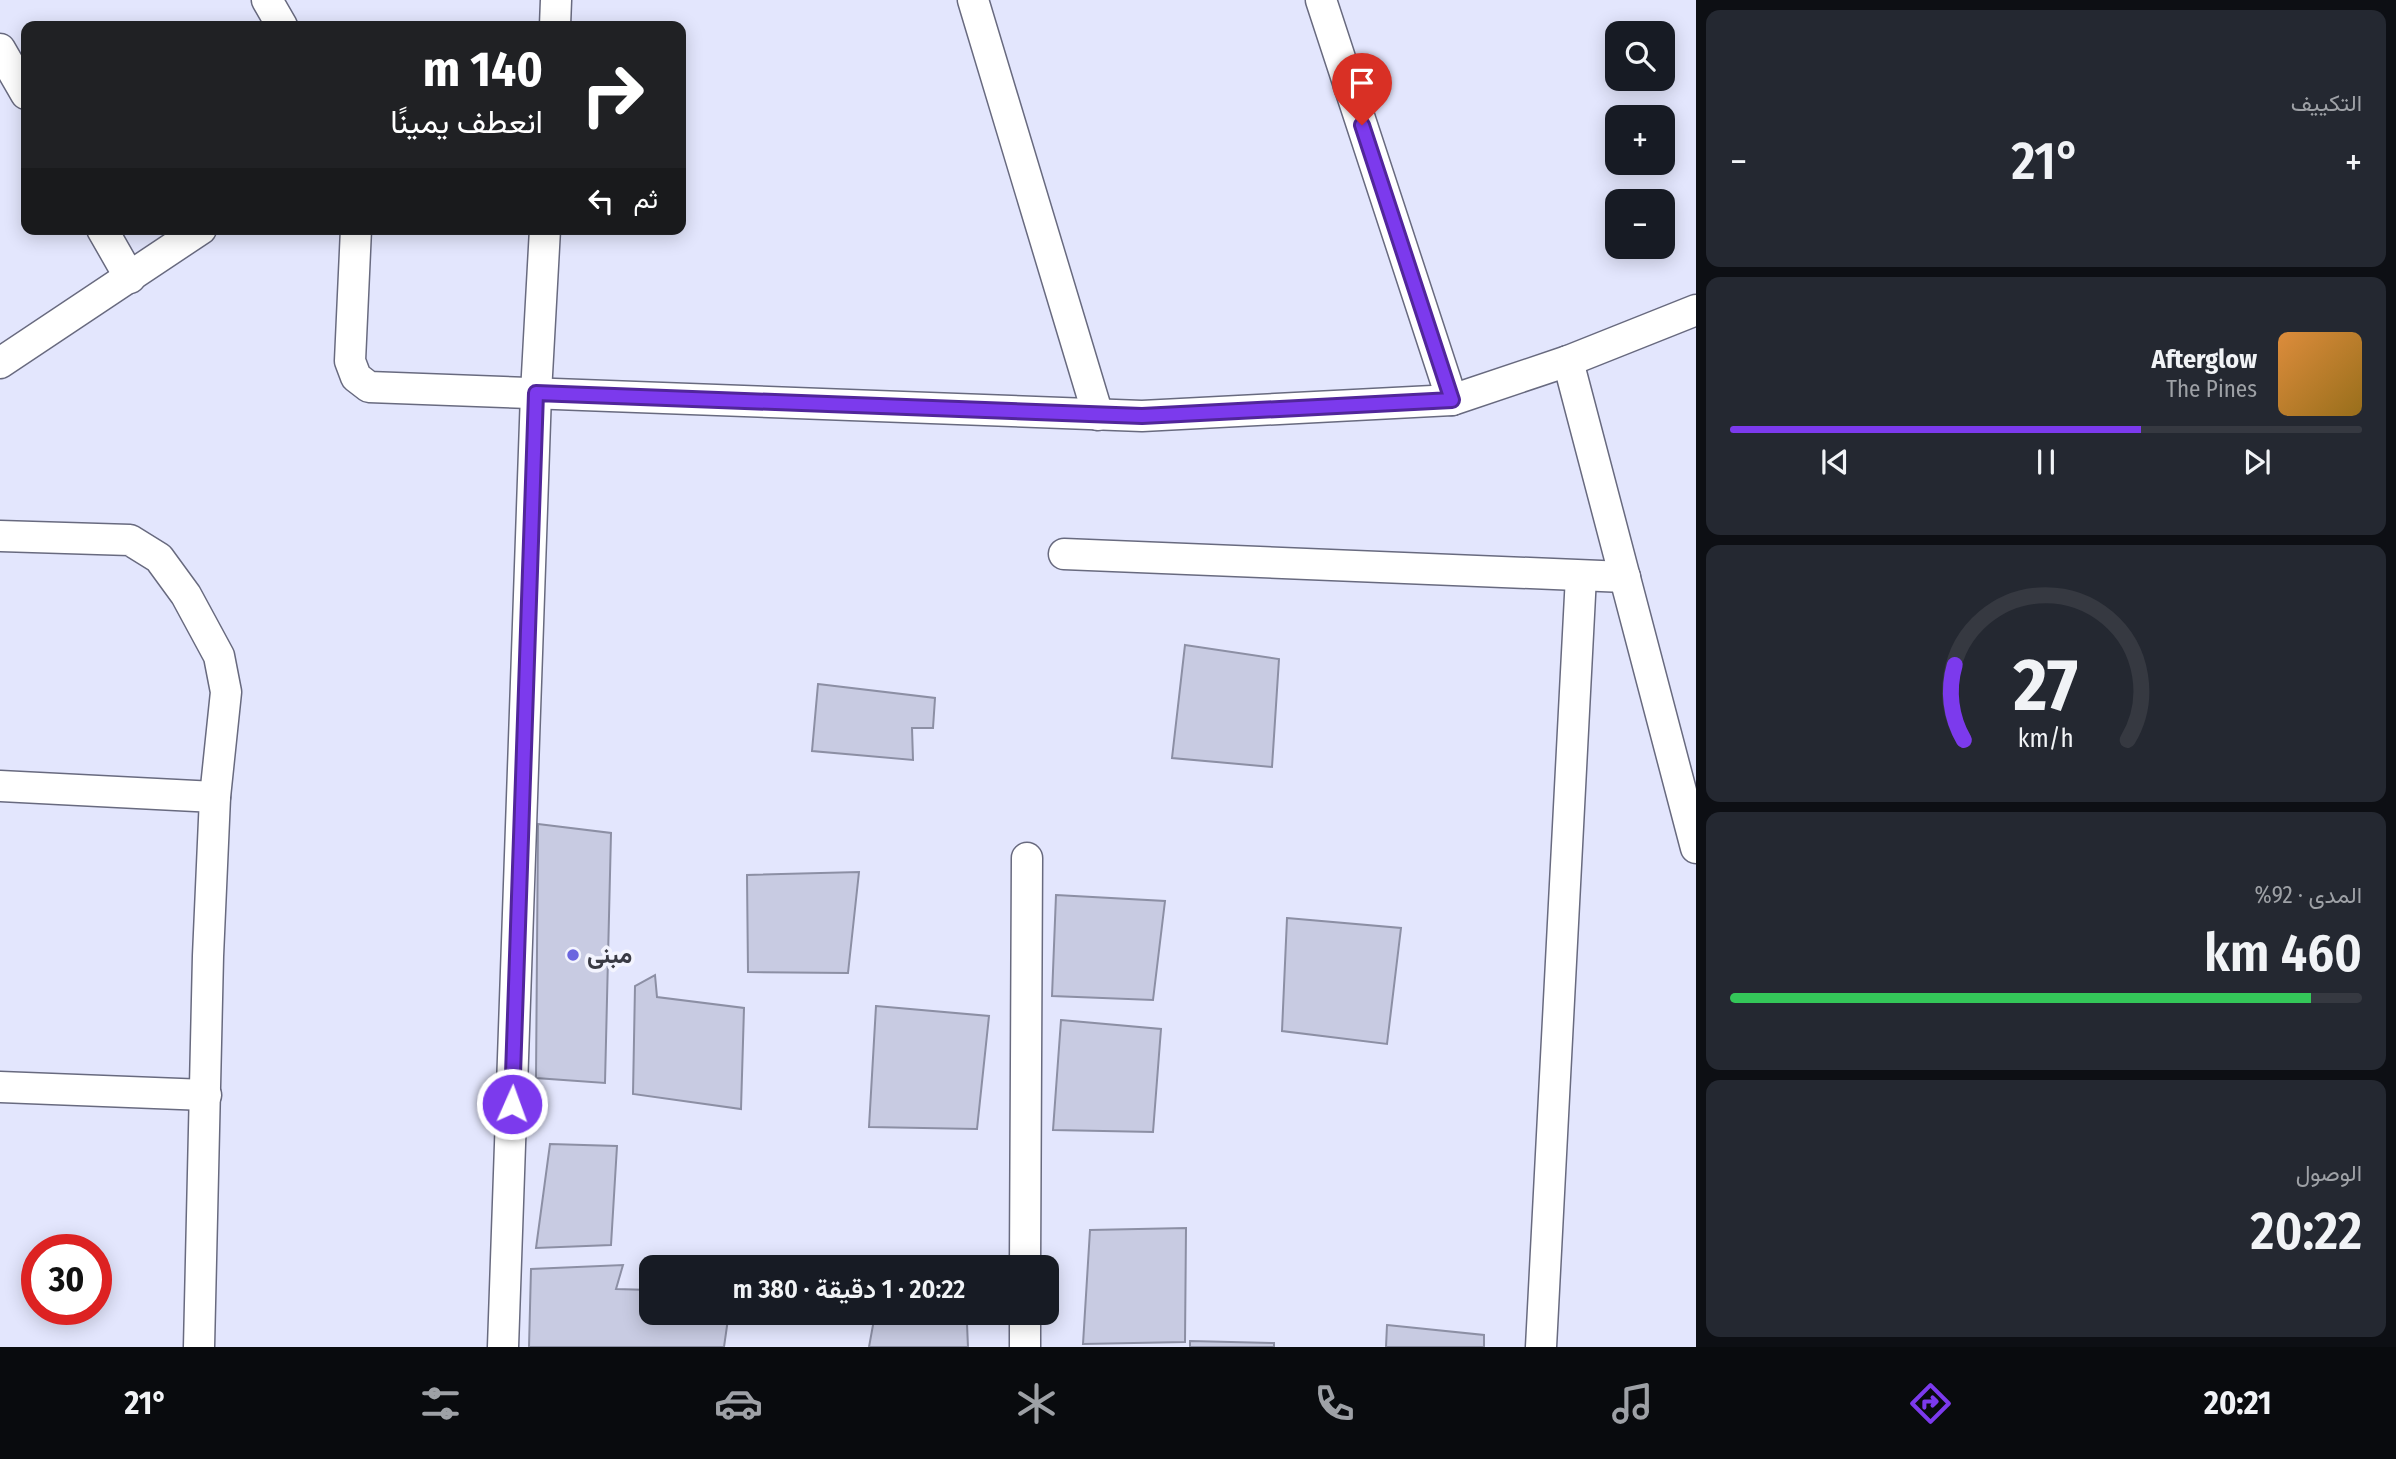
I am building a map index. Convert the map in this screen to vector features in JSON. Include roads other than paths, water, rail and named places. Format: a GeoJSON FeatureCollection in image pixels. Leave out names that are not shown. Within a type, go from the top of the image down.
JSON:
{"type":"FeatureCollection","features":[{"type":"Feature","properties":{"kind":"street"},"geometry":{"type":"LineString","coordinates":[[267,0],[279,21]]}},
{"type":"Feature","properties":{"kind":"street"},"geometry":{"type":"LineString","coordinates":[[555,21],[556,0]]}},
{"type":"Feature","properties":{"kind":"street"},"geometry":{"type":"LineString","coordinates":[[973,0],[1098,415]]}},
{"type":"Feature","properties":{"kind":"street"},"geometry":{"type":"LineString","coordinates":[[1321,0],[1452,400]]}},
{"type":"Feature","properties":{"kind":"street"},"geometry":{"type":"LineString","coordinates":[[2,58],[21,86]]}},
{"type":"Feature","properties":{"kind":"street"},"geometry":{"type":"LineString","coordinates":[[105,235],[130,278]]}},
{"type":"Feature","properties":{"kind":"street"},"geometry":{"type":"LineString","coordinates":[[0,363],[192,235]]}},
{"type":"Feature","properties":{"kind":"street"},"geometry":{"type":"LineString","coordinates":[[356,235],[350,361],[356,377],[369,387],[1142,416],[1452,400],[1568,361],[1696,310]]}},
{"type":"Feature","properties":{"kind":"street"},"geometry":{"type":"LineString","coordinates":[[503,1347],[536,393],[545,235]]}},
{"type":"Feature","properties":{"kind":"street"},"geometry":{"type":"LineString","coordinates":[[1568,361],[1696,848]]}},
{"type":"Feature","properties":{"kind":"street"},"geometry":{"type":"LineString","coordinates":[[0,536],[130,540],[159,558],[186,595],[219,656],[226,692],[215,797],[208,956],[199,1347]]}},
{"type":"Feature","properties":{"kind":"street"},"geometry":{"type":"LineString","coordinates":[[1065,554],[1625,577]]}},
{"type":"Feature","properties":{"kind":"street"},"geometry":{"type":"LineString","coordinates":[[1541,1347],[1581,576]]}},
{"type":"Feature","properties":{"kind":"street"},"geometry":{"type":"LineString","coordinates":[[0,786],[215,797]]}},
{"type":"Feature","properties":{"kind":"street"},"geometry":{"type":"LineString","coordinates":[[1025,1255],[1027,858]]}},
{"type":"Feature","properties":{"kind":"street"},"geometry":{"type":"LineString","coordinates":[[0,1087],[206,1095]]}},
{"type":"Feature","properties":{"kind":"street"},"geometry":{"type":"LineString","coordinates":[[1025,1325],[1025,1347]]}},
{"type":"Feature","properties":{"kind":"place","name":"مبنى"},"geometry":{"type":"Point","coordinates":[573,955]}}]}
